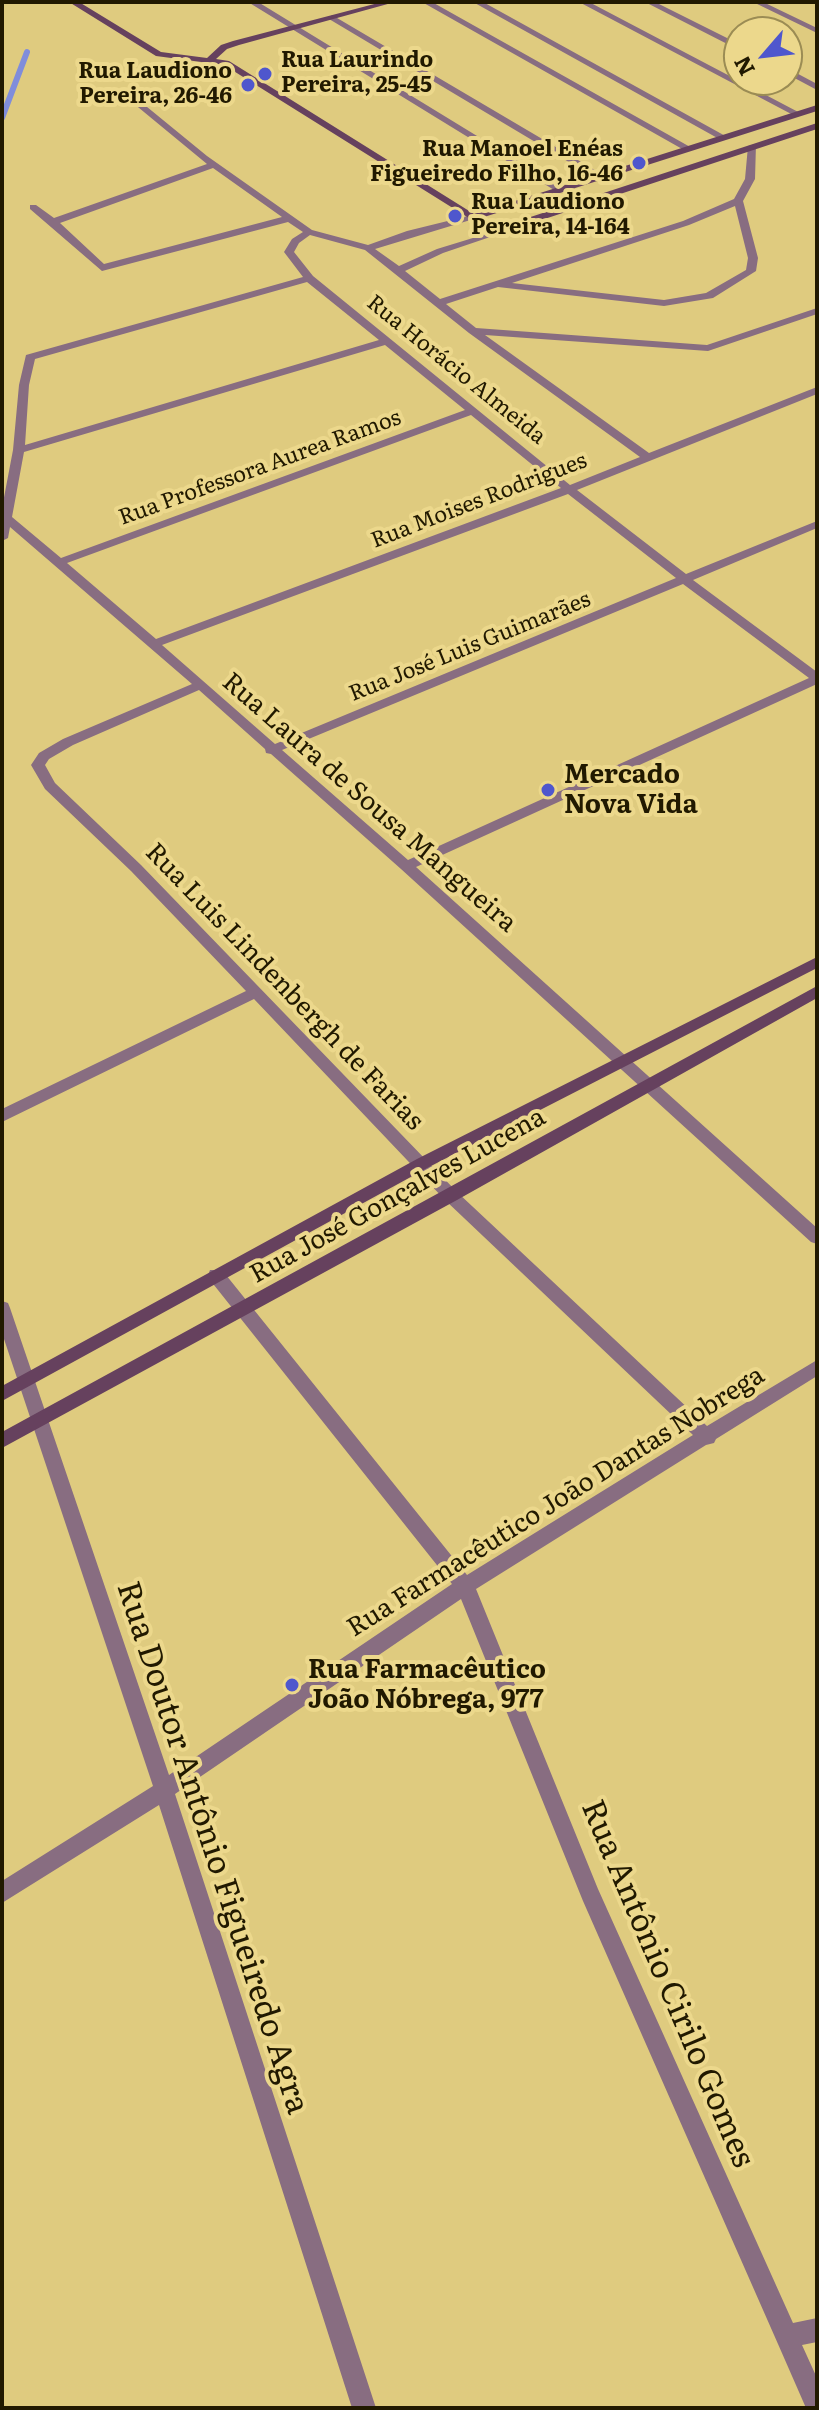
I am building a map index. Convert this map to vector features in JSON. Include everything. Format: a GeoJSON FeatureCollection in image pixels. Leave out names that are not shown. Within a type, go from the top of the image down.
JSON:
{"type":"FeatureCollection","features":[{"type":"Feature","properties":{"kind":"street"},"geometry":{"type":"LineString","coordinates":[[73,2],[159,54],[226,63],[496,232]]}},
{"type":"Feature","properties":{"kind":"street"},"geometry":{"type":"LineString","coordinates":[[252,2],[562,191]]}},
{"type":"Feature","properties":{"kind":"street"},"geometry":{"type":"LineString","coordinates":[[211,59],[224,47],[236,43],[391,2]]}},
{"type":"Feature","properties":{"kind":"street"},"geometry":{"type":"LineString","coordinates":[[426,2],[687,148]]}},
{"type":"Feature","properties":{"kind":"street"},"geometry":{"type":"LineString","coordinates":[[477,2],[724,138]]}},
{"type":"Feature","properties":{"kind":"street"},"geometry":{"type":"LineString","coordinates":[[583,2],[798,114]]}},
{"type":"Feature","properties":{"kind":"street"},"geometry":{"type":"LineString","coordinates":[[649,2],[723,39]]}},
{"type":"Feature","properties":{"kind":"street"},"geometry":{"type":"LineString","coordinates":[[757,2],[817,31]]}},
{"type":"Feature","properties":{"kind":"street"},"geometry":{"type":"LineString","coordinates":[[332,17],[602,178]]}},
{"type":"Feature","properties":{"kind":"street"},"geometry":{"type":"LineString","coordinates":[[130,96],[214,165],[309,232],[368,248],[473,331],[646,456]]}},
{"type":"Feature","properties":{"kind":"street"},"geometry":{"type":"LineString","coordinates":[[368,248],[407,234],[562,191],[817,108]]}},
{"type":"Feature","properties":{"kind":"street"},"geometry":{"type":"LineString","coordinates":[[398,270],[440,251],[817,126]]}},
{"type":"Feature","properties":{"kind":"street"},"geometry":{"type":"LineString","coordinates":[[439,303],[491,283],[686,223],[738,201],[750,179],[753,146]]}},
{"type":"Feature","properties":{"kind":"street"},"geometry":{"type":"LineString","coordinates":[[53,222],[214,165]]}},
{"type":"Feature","properties":{"kind":"street"},"geometry":{"type":"LineString","coordinates":[[491,283],[664,303],[709,296],[751,271],[753,258],[738,201]]}},
{"type":"Feature","properties":{"kind":"street"},"geometry":{"type":"LineString","coordinates":[[33,207],[102,268],[291,218]]}},
{"type":"Feature","properties":{"kind":"street","name":"Rua Horácio Almeida"},"geometry":{"type":"LineString","coordinates":[[309,232],[295,241],[289,252],[309,278],[685,581],[817,678]]}},
{"type":"Feature","properties":{"kind":"street"},"geometry":{"type":"LineString","coordinates":[[2,538],[19,450],[24,385],[30,357],[309,278]]}},
{"type":"Feature","properties":{"kind":"street"},"geometry":{"type":"LineString","coordinates":[[473,331],[708,348],[817,311]]}},
{"type":"Feature","properties":{"kind":"street"},"geometry":{"type":"LineString","coordinates":[[19,450],[386,341]]}},
{"type":"Feature","properties":{"kind":"street","name":"Rua Moises Rodrigues"},"geometry":{"type":"LineString","coordinates":[[153,644],[570,489],[817,390]]}},
{"type":"Feature","properties":{"kind":"street","name":"Rua Professora Aurea Ramos"},"geometry":{"type":"LineString","coordinates":[[60,562],[473,411]]}},
{"type":"Feature","properties":{"kind":"street","name":"Rua Laura de Sousa Mangueira"},"geometry":{"type":"LineString","coordinates":[[7,519],[406,866],[817,1238]]}},
{"type":"Feature","properties":{"kind":"street","name":"Rua José Luis Guimarães"},"geometry":{"type":"LineString","coordinates":[[271,750],[817,524]]}},
{"type":"Feature","properties":{"kind":"street"},"geometry":{"type":"LineString","coordinates":[[406,866],[817,678]]}},
{"type":"Feature","properties":{"kind":"street","name":"Rua Luis Lindenbergh de Farias"},"geometry":{"type":"LineString","coordinates":[[199,685],[68,742],[44,756],[38,765],[50,786],[136,868],[254,993],[423,1163],[451,1196],[708,1438]]}},
{"type":"Feature","properties":{"kind":"street","name":"Rua José Gonçalves Lucena"},"geometry":{"type":"LineString","coordinates":[[2,1394],[423,1163],[817,962]]}},
{"type":"Feature","properties":{"kind":"street","name":"Rua José Gonçalves Lucena"},"geometry":{"type":"LineString","coordinates":[[2,1441],[451,1196],[817,991]]}},
{"type":"Feature","properties":{"kind":"street"},"geometry":{"type":"LineString","coordinates":[[2,1116],[254,993]]}},
{"type":"Feature","properties":{"kind":"street","name":"Rua Antônio Cirilo Gomes"},"geometry":{"type":"LineString","coordinates":[[216,1275],[465,1586],[590,1894],[817,2405]]}},
{"type":"Feature","properties":{"kind":"street","name":"Rua Doutor Antônio Figueiredo Agra"},"geometry":{"type":"LineString","coordinates":[[2,1308],[164,1790],[364,2408]]}},
{"type":"Feature","properties":{"kind":"street","name":"Rua Farmacêutico João Dantas Nobrega"},"geometry":{"type":"LineString","coordinates":[[2,1893],[164,1790],[465,1586],[708,1438],[817,1367]]}},
{"type":"Feature","properties":{"kind":"street"},"geometry":{"type":"LineString","coordinates":[[786,2336],[817,2330]]}},
{"type":"Feature","properties":{"kind":"waterway"},"geometry":{"type":"LineString","coordinates":[[2,118],[27,52]]}},
{"type":"Feature","properties":{"kind":"place","name":"Rua Laurindo Pereira, 25-45"},"geometry":{"type":"Point","coordinates":[265,74]}},
{"type":"Feature","properties":{"kind":"place","name":"Rua Laudiono Pereira, 26-46"},"geometry":{"type":"Point","coordinates":[248,85]}},
{"type":"Feature","properties":{"kind":"place","name":"Rua Manoel Enéas Figueiredo Filho, 16-46"},"geometry":{"type":"Point","coordinates":[639,163]}},
{"type":"Feature","properties":{"kind":"place","name":"Rua Laudiono Pereira, 14-164"},"geometry":{"type":"Point","coordinates":[455,216]}},
{"type":"Feature","properties":{"kind":"place","name":"Mercado Nova Vida"},"geometry":{"type":"Point","coordinates":[548,790]}},
{"type":"Feature","properties":{"kind":"place","name":"Rua Farmacêutico João Nóbrega, 977"},"geometry":{"type":"Point","coordinates":[292,1685]}}]}
